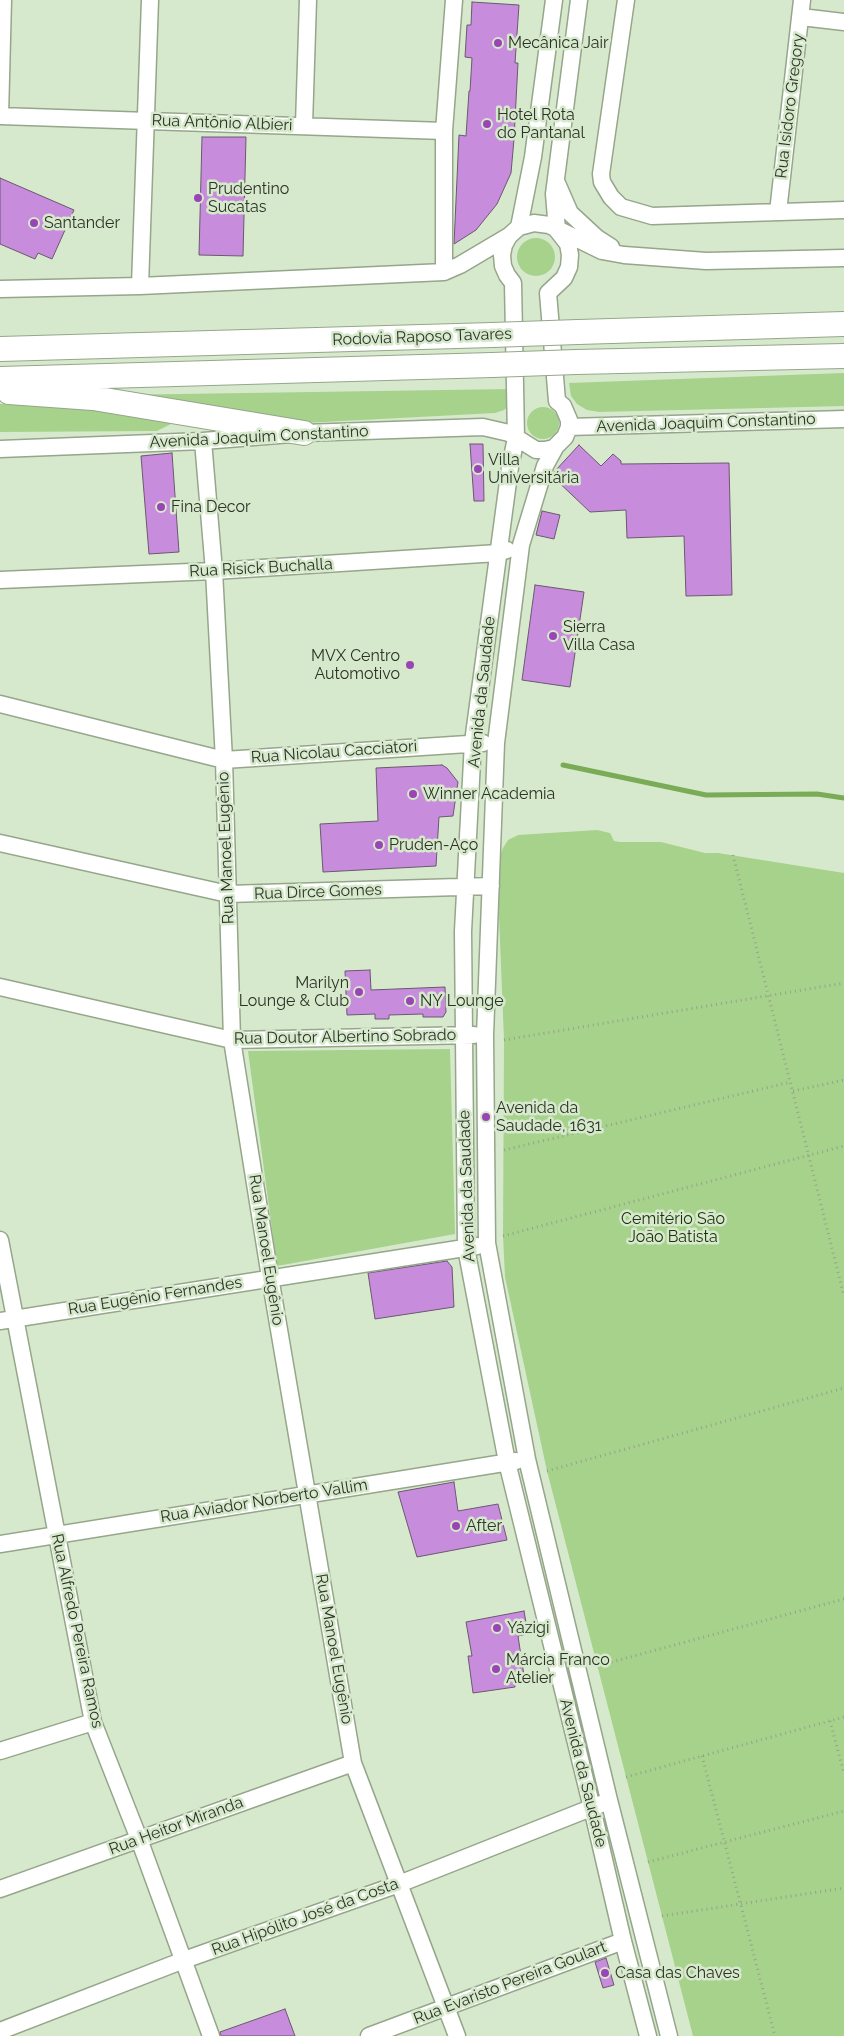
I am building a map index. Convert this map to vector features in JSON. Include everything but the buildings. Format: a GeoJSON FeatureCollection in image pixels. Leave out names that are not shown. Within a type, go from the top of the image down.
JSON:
{"type":"FeatureCollection","features":[{"type":"Feature","properties":{"kind":"highway","name":"Rodovia Raposo Tavares"},"geometry":{"type":"LineString","coordinates":[[0,349],[844,324]]}},
{"type":"Feature","properties":{"kind":"highway"},"geometry":{"type":"LineString","coordinates":[[0,344],[48,348]]}},
{"type":"Feature","properties":{"kind":"highway","name":"Rodovia Raposo Tavares"},"geometry":{"type":"LineString","coordinates":[[0,379],[844,356]]}},
{"type":"Feature","properties":{"kind":"highway"},"geometry":{"type":"LineString","coordinates":[[0,392],[93,398],[304,433]]}},
{"type":"Feature","properties":{"kind":"street"},"geometry":{"type":"LineString","coordinates":[[0,116],[3,0]]}},
{"type":"Feature","properties":{"kind":"street"},"geometry":{"type":"LineString","coordinates":[[140,286],[150,0]]}},
{"type":"Feature","properties":{"kind":"street"},"geometry":{"type":"LineString","coordinates":[[304,125],[308,0]]}},
{"type":"Feature","properties":{"kind":"street"},"geometry":{"type":"LineString","coordinates":[[444,272],[444,131],[454,0]]}},
{"type":"Feature","properties":{"kind":"street","name":"Avenida da Saudade"},"geometry":{"type":"LineString","coordinates":[[554,0],[533,157],[514,232],[504,245],[502,255],[503,266],[513,283],[517,413],[515,422],[516,438],[510,467],[474,742],[463,931],[466,1248],[507,1462],[648,2036]]}},
{"type":"Feature","properties":{"kind":"street"},"geometry":{"type":"LineString","coordinates":[[569,427],[567,412],[557,401],[548,294],[564,278],[569,267],[570,255],[568,244],[557,230],[554,205],[579,0]]}},
{"type":"Feature","properties":{"kind":"street"},"geometry":{"type":"LineString","coordinates":[[626,0],[601,174],[602,182],[611,198],[621,207],[652,216],[844,210]]}},
{"type":"Feature","properties":{"kind":"street","name":"Rua Isidoro Gregory"},"geometry":{"type":"LineString","coordinates":[[778,212],[802,0]]}},
{"type":"Feature","properties":{"kind":"street"},"geometry":{"type":"LineString","coordinates":[[800,17],[844,22]]}},
{"type":"Feature","properties":{"kind":"street","name":"Rua Antônio Albieri"},"geometry":{"type":"LineString","coordinates":[[0,116],[444,131]]}},
{"type":"Feature","properties":{"kind":"street"},"geometry":{"type":"LineString","coordinates":[[556,179],[570,213],[597,238],[624,255]]}},
{"type":"Feature","properties":{"kind":"street"},"geometry":{"type":"LineString","coordinates":[[0,289],[140,286],[444,272],[460,265],[514,232],[534,223],[549,225],[602,251],[624,255],[706,261],[844,258]]}},
{"type":"Feature","properties":{"kind":"street","name":"Avenida Joaquim Constantino"},"geometry":{"type":"LineString","coordinates":[[569,427],[844,419]]}},
{"type":"Feature","properties":{"kind":"street","name":"Avenida Joaquim Constantino"},"geometry":{"type":"LineString","coordinates":[[0,450],[203,441],[304,433],[482,427],[509,433],[536,450],[545,450],[556,446]]}},
{"type":"Feature","properties":{"kind":"street","name":"Avenida da Saudade"},"geometry":{"type":"LineString","coordinates":[[569,427],[565,437],[556,446],[545,466],[521,545],[512,632],[496,743],[485,1035],[487,1244],[527,1459],[609,1800],[669,2036]]}},
{"type":"Feature","properties":{"kind":"street","name":"Rua Manoel Eugênio"},"geometry":{"type":"LineString","coordinates":[[203,441],[214,571],[224,760],[232,1040],[270,1277],[353,1763],[457,2036]]}},
{"type":"Feature","properties":{"kind":"street","name":"Rua Risick Buchalla"},"geometry":{"type":"LineString","coordinates":[[0,580],[214,571],[498,554],[521,545]]}},
{"type":"Feature","properties":{"kind":"street"},"geometry":{"type":"LineString","coordinates":[[487,635],[512,632]]}},
{"type":"Feature","properties":{"kind":"street","name":"Rua Nicolau Cacciatori"},"geometry":{"type":"LineString","coordinates":[[0,704],[224,760],[474,742],[496,743]]}},
{"type":"Feature","properties":{"kind":"street","name":"Rua Dirce Gomes"},"geometry":{"type":"LineString","coordinates":[[0,843],[228,894],[491,886]]}},
{"type":"Feature","properties":{"kind":"street","name":"Rua Doutor Albertino Sobrado"},"geometry":{"type":"LineString","coordinates":[[0,987],[232,1040],[485,1035]]}},
{"type":"Feature","properties":{"kind":"street","name":"Rua Alfredo Pereira Ramos"},"geometry":{"type":"LineString","coordinates":[[0,1240],[7,1320],[57,1535],[93,1722],[139,1839],[211,2036]]}},
{"type":"Feature","properties":{"kind":"street","name":"Rua Eugênio Fernandes"},"geometry":{"type":"LineString","coordinates":[[7,1320],[487,1244]]}},
{"type":"Feature","properties":{"kind":"street","name":"Rua Aviador Norberto Vallim"},"geometry":{"type":"LineString","coordinates":[[0,1544],[527,1459]]}},
{"type":"Feature","properties":{"kind":"street"},"geometry":{"type":"LineString","coordinates":[[0,1751],[93,1722]]}},
{"type":"Feature","properties":{"kind":"street","name":"Rua Heitor Miranda"},"geometry":{"type":"LineString","coordinates":[[0,1889],[353,1763]]}},
{"type":"Feature","properties":{"kind":"street","name":"Rua Hipólito José da Costa"},"geometry":{"type":"LineString","coordinates":[[0,2031],[184,1960],[399,1884],[609,1800]]}},
{"type":"Feature","properties":{"kind":"street","name":"Rua Evaristo Pereira Goulart"},"geometry":{"type":"LineString","coordinates":[[369,2036],[623,1940]]}},
{"type":"Feature","properties":{"kind":"path"},"geometry":{"type":"LineString","coordinates":[[733,855],[844,1296]]}},
{"type":"Feature","properties":{"kind":"path"},"geometry":{"type":"LineString","coordinates":[[504,1040],[844,983]]}},
{"type":"Feature","properties":{"kind":"path"},"geometry":{"type":"LineString","coordinates":[[793,1091],[844,1080]]}},
{"type":"Feature","properties":{"kind":"path"},"geometry":{"type":"LineString","coordinates":[[504,1150],[791,1082]]}},
{"type":"Feature","properties":{"kind":"path"},"geometry":{"type":"LineString","coordinates":[[503,1236],[844,1146]]}},
{"type":"Feature","properties":{"kind":"path"},"geometry":{"type":"LineString","coordinates":[[547,1471],[844,1388]]}},
{"type":"Feature","properties":{"kind":"path"},"geometry":{"type":"LineString","coordinates":[[597,1666],[844,1599]]}},
{"type":"Feature","properties":{"kind":"path"},"geometry":{"type":"LineString","coordinates":[[626,1777],[844,1717]]}},
{"type":"Feature","properties":{"kind":"path"},"geometry":{"type":"LineString","coordinates":[[830,1721],[844,1773]]}},
{"type":"Feature","properties":{"kind":"path"},"geometry":{"type":"LineString","coordinates":[[702,1756],[774,2036]]}},
{"type":"Feature","properties":{"kind":"path"},"geometry":{"type":"LineString","coordinates":[[648,1862],[844,1811]]}},
{"type":"Feature","properties":{"kind":"path"},"geometry":{"type":"LineString","coordinates":[[662,1916],[844,1888]]}},
{"type":"Feature","properties":{"kind":"green space"},"geometry":{"type":"Polygon","coordinates":[[[536,238],[550,243],[555,257],[550,271],[536,276],[522,271],[517,257],[522,243],[536,238]]]}},
{"type":"Feature","properties":{"kind":"green space"},"geometry":{"type":"Polygon","coordinates":[[[844,373],[844,406],[599,412],[587,410],[577,404],[571,396],[569,383],[844,373]]]}},
{"type":"Feature","properties":{"kind":"green space"},"geometry":{"type":"Polygon","coordinates":[[[511,389],[512,403],[504,410],[495,413],[304,423],[113,395],[511,389]]]}},
{"type":"Feature","properties":{"kind":"green space"},"geometry":{"type":"Polygon","coordinates":[[[16,403],[92,408],[179,420],[157,431],[0,432],[0,404],[16,403]]]}},
{"type":"Feature","properties":{"kind":"green space"},"geometry":{"type":"Polygon","coordinates":[[[543,407],[549,408],[554,412],[558,417],[558,429],[554,434],[549,438],[543,439],[537,438],[532,434],[528,429],[527,423],[528,417],[532,412],[537,408],[543,407]]]}},
{"type":"Feature","properties":{"kind":"green space","name":"Cemitério São João Batista"},"geometry":{"type":"Polygon","coordinates":[[[597,830],[610,833],[614,841],[661,842],[705,853],[718,853],[844,873],[844,2036],[693,2036],[547,1471],[505,1277],[503,1236],[504,1040],[497,866],[508,840],[518,835],[597,830]]]}},
{"type":"Feature","properties":{"kind":"green space"},"geometry":{"type":"Polygon","coordinates":[[[450,1049],[455,1234],[277,1266],[248,1051],[450,1049]]]}},
{"type":"Feature","properties":{"kind":"waterway"},"geometry":{"type":"LineString","coordinates":[[563,765],[706,795],[817,794],[844,798]]}},
{"type":"Feature","properties":{"kind":"place","name":"Mecânica Jair"},"geometry":{"type":"Point","coordinates":[498,43]}},
{"type":"Feature","properties":{"kind":"place","name":"Hotel Rota do Pantanal"},"geometry":{"type":"Point","coordinates":[487,124]}},
{"type":"Feature","properties":{"kind":"place","name":"Prudentino Sucatas"},"geometry":{"type":"Point","coordinates":[198,198]}},
{"type":"Feature","properties":{"kind":"place","name":"Santander"},"geometry":{"type":"Point","coordinates":[34,223]}},
{"type":"Feature","properties":{"kind":"place","name":"Villa Universitária"},"geometry":{"type":"Point","coordinates":[478,469]}},
{"type":"Feature","properties":{"kind":"place","name":"Fina Decor"},"geometry":{"type":"Point","coordinates":[161,507]}},
{"type":"Feature","properties":{"kind":"place","name":"Sierra Villa Casa"},"geometry":{"type":"Point","coordinates":[553,636]}},
{"type":"Feature","properties":{"kind":"place","name":"MVX Centro Automotivo"},"geometry":{"type":"Point","coordinates":[410,665]}},
{"type":"Feature","properties":{"kind":"place","name":"Winner Academia"},"geometry":{"type":"Point","coordinates":[413,794]}},
{"type":"Feature","properties":{"kind":"place","name":"Pruden-Aço"},"geometry":{"type":"Point","coordinates":[379,845]}},
{"type":"Feature","properties":{"kind":"place","name":"Marilyn Lounge & Club"},"geometry":{"type":"Point","coordinates":[359,992]}},
{"type":"Feature","properties":{"kind":"place","name":"NY Lounge"},"geometry":{"type":"Point","coordinates":[410,1001]}},
{"type":"Feature","properties":{"kind":"place","name":"Avenida da Saudade, 1631"},"geometry":{"type":"Point","coordinates":[486,1117]}},
{"type":"Feature","properties":{"kind":"place","name":"After"},"geometry":{"type":"Point","coordinates":[456,1526]}},
{"type":"Feature","properties":{"kind":"place","name":"Yázigi"},"geometry":{"type":"Point","coordinates":[497,1628]}},
{"type":"Feature","properties":{"kind":"place","name":"Márcia Franco Atelier"},"geometry":{"type":"Point","coordinates":[496,1669]}},
{"type":"Feature","properties":{"kind":"place","name":"Casa das Chaves"},"geometry":{"type":"Point","coordinates":[605,1973]}}]}
